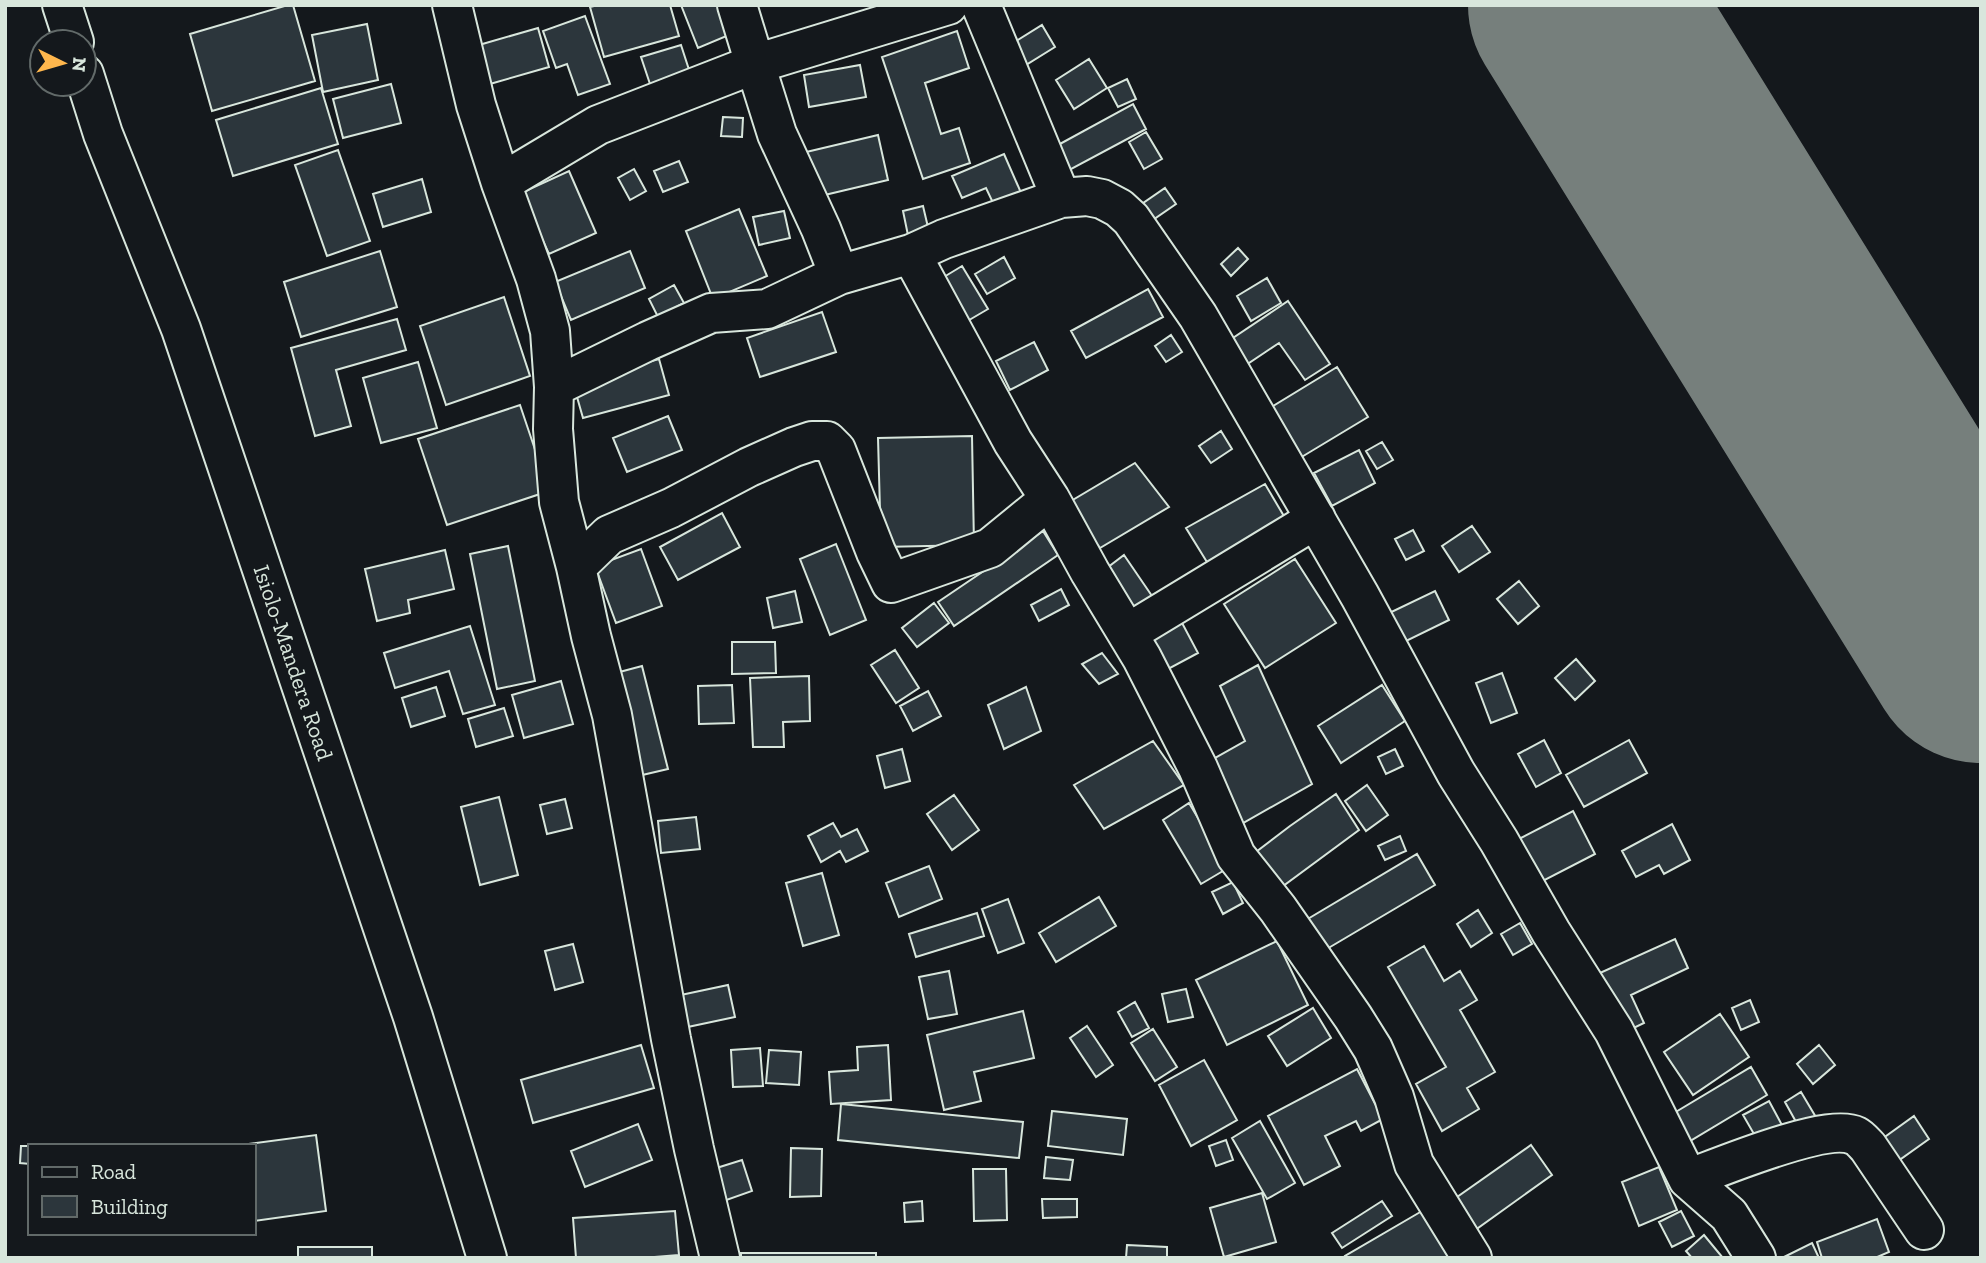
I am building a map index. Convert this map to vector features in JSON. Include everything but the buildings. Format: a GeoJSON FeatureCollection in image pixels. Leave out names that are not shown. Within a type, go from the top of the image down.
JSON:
{"type":"FeatureCollection","features":[{"type":"Feature","properties":{"kind":"main road"},"geometry":{"type":"LineString","coordinates":[[62,5],[69,28]]}},
{"type":"Feature","properties":{"kind":"main road"},"geometry":{"type":"LineString","coordinates":[[452,5],[476,105],[536,279],[550,331],[554,387],[553,429],[559,502],[590,636],[612,715],[671,1039],[720,1258]]}},
{"type":"Feature","properties":{"kind":"main road"},"geometry":{"type":"LineString","coordinates":[[737,5],[777,134],[839,275]]}},
{"type":"Feature","properties":{"kind":"main road"},"geometry":{"type":"LineString","coordinates":[[501,183],[598,125],[755,64],[948,5]]}},
{"type":"Feature","properties":{"kind":"main road"},"geometry":{"type":"LineString","coordinates":[[981,5],[1061,198]]}},
{"type":"Feature","properties":{"kind":"main road","name":"Isiolo-Mandera Road"},"geometry":{"type":"LineString","coordinates":[[92,98],[103,134],[181,329],[409,1004],[487,1258]]}},
{"type":"Feature","properties":{"kind":"main road"},"geometry":{"type":"LineString","coordinates":[[554,387],[711,313],[767,309],[839,275],[911,254],[944,239],[1061,198],[1087,196],[1119,208],[1131,219],[1198,316],[1360,596],[1456,773],[1614,1031],[1688,1179],[1729,1216],[1756,1258]]}},
{"type":"Feature","properties":{"kind":"main road"},"geometry":{"type":"LineString","coordinates":[[911,254],[1013,442],[1050,499],[1090,572],[1128,633],[1198,768],[1236,856],[1285,920],[1373,1049],[1394,1097],[1414,1164],[1472,1258]]}},
{"type":"Feature","properties":{"kind":"main road"},"geometry":{"type":"LineString","coordinates":[[576,567],[609,535],[671,508],[749,467],[812,441],[827,441],[836,450],[891,583],[990,548],[1050,499]]}},
{"type":"Feature","properties":{"kind":"main road"},"geometry":{"type":"LineString","coordinates":[[1128,633],[1316,519]]}},
{"type":"Feature","properties":{"kind":"main road"},"geometry":{"type":"LineString","coordinates":[[1688,1179],[1799,1139],[1844,1133],[1856,1136],[1868,1147],[1924,1230]]}},
{"type":"Feature","properties":{"kind":"runway"},"geometry":{"type":"LineString","coordinates":[[1582,5],[1981,649]]}}]}
